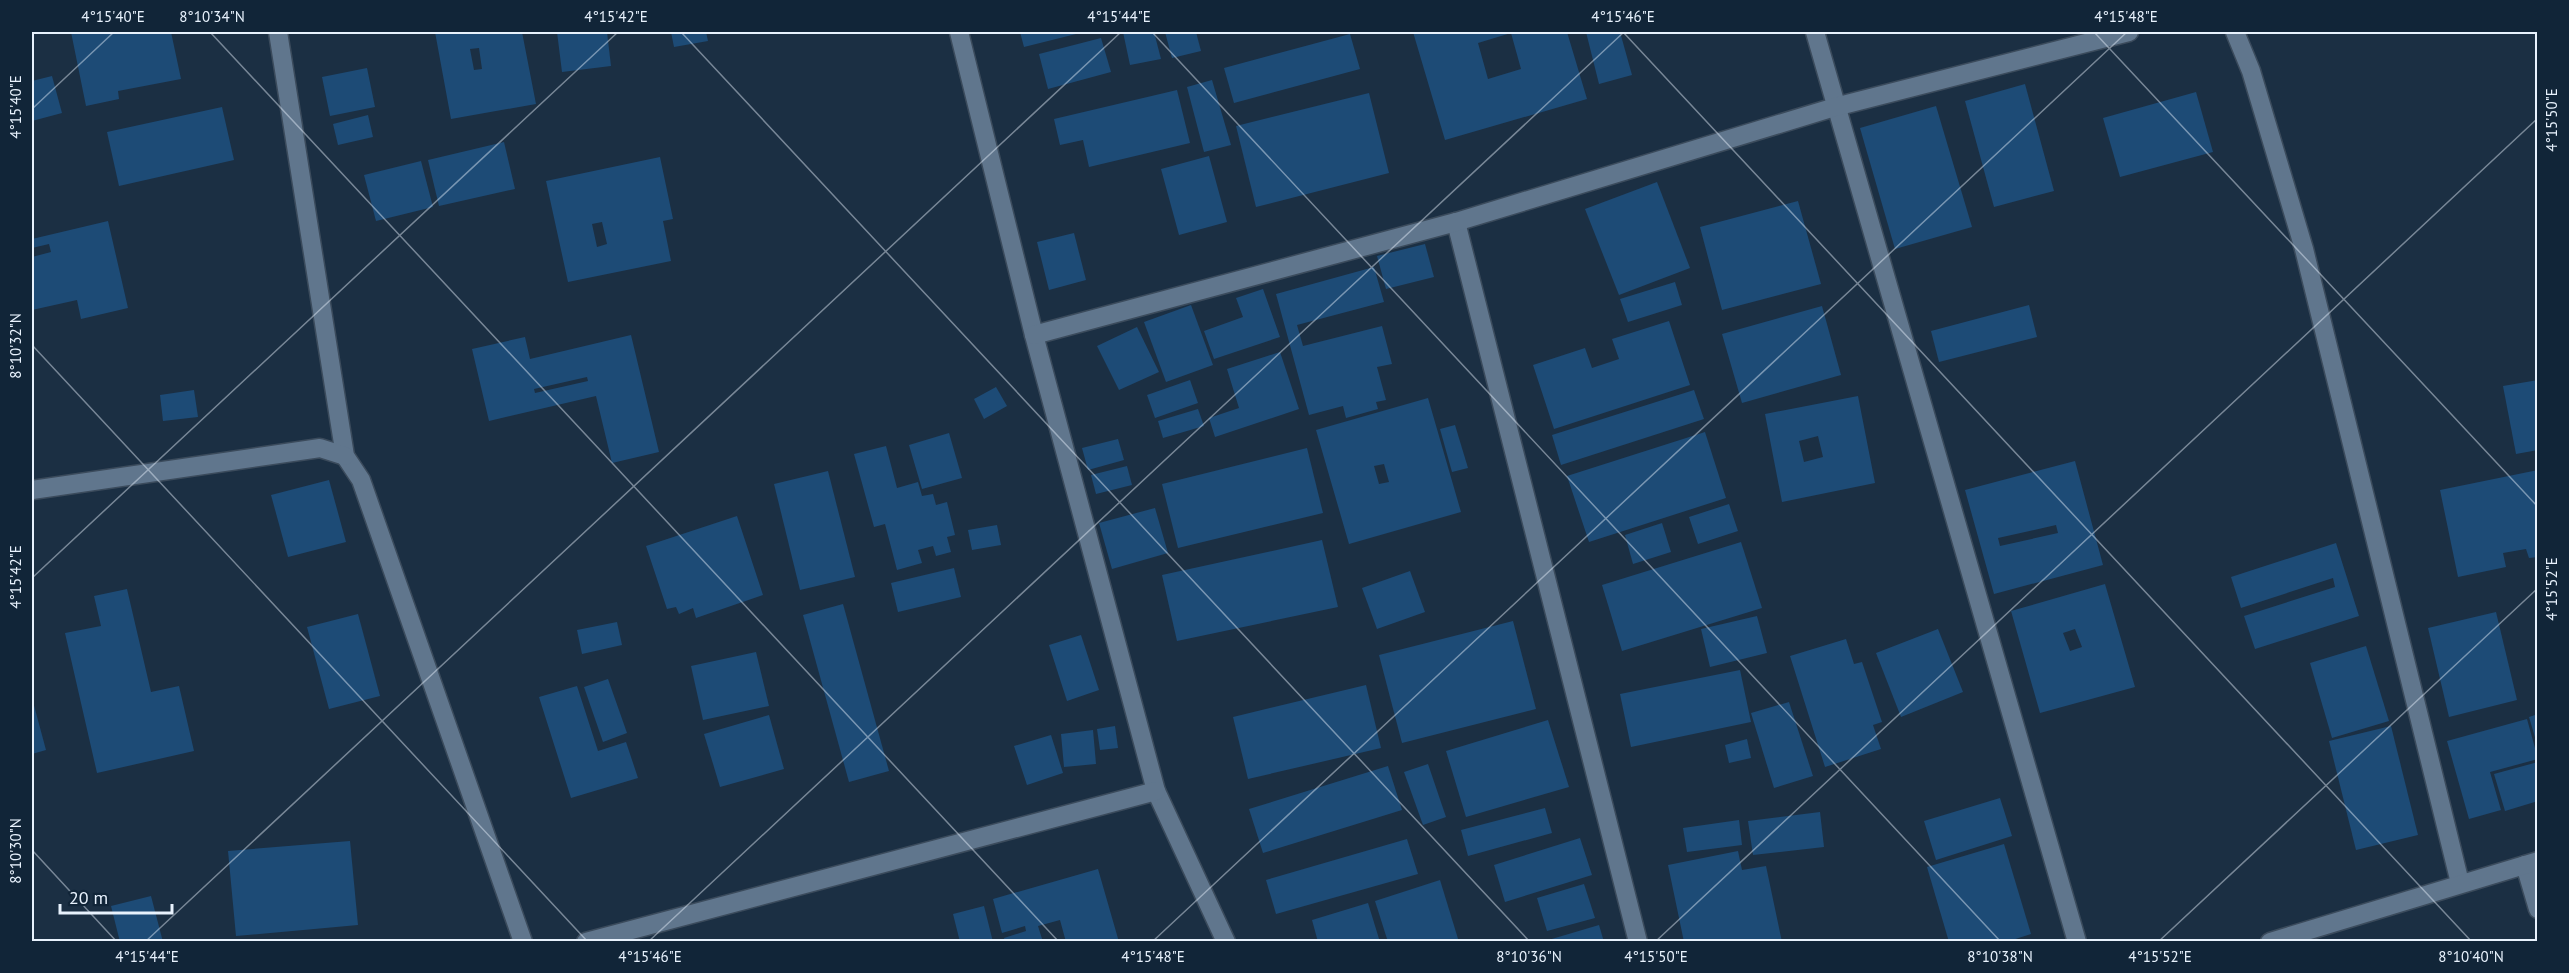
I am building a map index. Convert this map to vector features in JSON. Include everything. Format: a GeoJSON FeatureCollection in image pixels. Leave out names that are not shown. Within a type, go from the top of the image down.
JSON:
{"type":"FeatureCollection","features":[{"type":"Feature","properties":{"kind":"street"},"geometry":{"type":"LineString","coordinates":[[278,32],[345,456],[361,480],[523,942]]}},
{"type":"Feature","properties":{"kind":"street"},"geometry":{"type":"LineString","coordinates":[[959,32],[1034,335],[1156,790],[1226,942]]}},
{"type":"Feature","properties":{"kind":"street"},"geometry":{"type":"LineString","coordinates":[[1815,32],[2077,942]]}},
{"type":"Feature","properties":{"kind":"street"},"geometry":{"type":"LineString","coordinates":[[1034,335],[1456,222],[1835,107],[2129,32]]}},
{"type":"Feature","properties":{"kind":"street"},"geometry":{"type":"LineString","coordinates":[[2235,32],[2251,70],[2304,249],[2460,883]]}},
{"type":"Feature","properties":{"kind":"street"},"geometry":{"type":"LineString","coordinates":[[1456,222],[1638,942]]}},
{"type":"Feature","properties":{"kind":"street"},"geometry":{"type":"LineString","coordinates":[[32,490],[320,448],[345,456]]}},
{"type":"Feature","properties":{"kind":"street"},"geometry":{"type":"LineString","coordinates":[[585,942],[1156,790]]}},
{"type":"Feature","properties":{"kind":"street"},"geometry":{"type":"LineString","coordinates":[[2270,942],[2531,863],[2538,909]]}},
{"type":"Feature","properties":{"kind":"building"},"geometry":{"type":"Polygon","coordinates":[[[71,32],[171,32],[181,79],[118,91],[119,99],[86,106],[71,32]]]}},
{"type":"Feature","properties":{"kind":"building"},"geometry":{"type":"Polygon","coordinates":[[[435,32],[522,32],[536,104],[451,119],[435,32]],[[479,48],[470,49],[474,70],[482,69],[479,48]]]}},
{"type":"Feature","properties":{"kind":"building"},"geometry":{"type":"Polygon","coordinates":[[[557,32],[607,32],[611,66],[562,72],[557,32]]]}},
{"type":"Feature","properties":{"kind":"building"},"geometry":{"type":"Polygon","coordinates":[[[671,32],[706,32],[708,41],[674,47],[671,32]]]}},
{"type":"Feature","properties":{"kind":"building"},"geometry":{"type":"Polygon","coordinates":[[[1020,32],[1084,32],[1024,47],[1020,32]]]}},
{"type":"Feature","properties":{"kind":"building"},"geometry":{"type":"Polygon","coordinates":[[[1123,32],[1154,32],[1161,59],[1130,65],[1123,32]]]}},
{"type":"Feature","properties":{"kind":"building"},"geometry":{"type":"Polygon","coordinates":[[[1165,32],[1196,32],[1201,51],[1172,58],[1165,32]]]}},
{"type":"Feature","properties":{"kind":"building"},"geometry":{"type":"Polygon","coordinates":[[[1413,32],[1567,32],[1587,99],[1445,140],[1413,32]],[[1511,33],[1478,43],[1488,79],[1521,69],[1511,33]]]}},
{"type":"Feature","properties":{"kind":"building"},"geometry":{"type":"Polygon","coordinates":[[[1586,32],[1620,32],[1632,75],[1599,84],[1586,32]]]}},
{"type":"Feature","properties":{"kind":"building"},"geometry":{"type":"Polygon","coordinates":[[[1350,34],[1360,69],[1234,103],[1224,68],[1350,34]]]}},
{"type":"Feature","properties":{"kind":"building"},"geometry":{"type":"Polygon","coordinates":[[[1101,38],[1111,72],[1048,89],[1039,54],[1101,38]]]}},
{"type":"Feature","properties":{"kind":"building"},"geometry":{"type":"Polygon","coordinates":[[[367,68],[375,107],[330,116],[322,77],[367,68]]]}},
{"type":"Feature","properties":{"kind":"building"},"geometry":{"type":"Polygon","coordinates":[[[52,76],[62,113],[32,121],[32,81],[52,76]]]}},
{"type":"Feature","properties":{"kind":"building"},"geometry":{"type":"Polygon","coordinates":[[[1212,80],[1231,145],[1204,152],[1187,87],[1212,80]]]}},
{"type":"Feature","properties":{"kind":"building"},"geometry":{"type":"Polygon","coordinates":[[[2025,84],[2054,191],[1994,207],[1965,101],[2025,84]]]}},
{"type":"Feature","properties":{"kind":"building"},"geometry":{"type":"Polygon","coordinates":[[[1177,90],[1190,143],[1089,167],[1083,140],[1060,145],[1054,119],[1177,90]]]}},
{"type":"Feature","properties":{"kind":"building"},"geometry":{"type":"Polygon","coordinates":[[[2196,92],[2213,152],[2120,177],[2103,118],[2196,92]]]}},
{"type":"Feature","properties":{"kind":"building"},"geometry":{"type":"Polygon","coordinates":[[[1369,93],[1389,173],[1256,207],[1236,126],[1369,93]]]}},
{"type":"Feature","properties":{"kind":"building"},"geometry":{"type":"Polygon","coordinates":[[[1936,106],[1972,227],[1895,249],[1860,128],[1936,106]]]}},
{"type":"Feature","properties":{"kind":"building"},"geometry":{"type":"Polygon","coordinates":[[[222,107],[234,160],[119,186],[107,132],[222,107]]]}},
{"type":"Feature","properties":{"kind":"building"},"geometry":{"type":"Polygon","coordinates":[[[368,115],[373,137],[338,145],[333,124],[368,115]]]}},
{"type":"Feature","properties":{"kind":"building"},"geometry":{"type":"Polygon","coordinates":[[[504,142],[515,189],[439,206],[428,160],[504,142]]]}},
{"type":"Feature","properties":{"kind":"building"},"geometry":{"type":"Polygon","coordinates":[[[1209,156],[1227,222],[1179,235],[1161,169],[1209,156]]]}},
{"type":"Feature","properties":{"kind":"building"},"geometry":{"type":"Polygon","coordinates":[[[660,157],[673,219],[663,221],[671,261],[568,282],[546,181],[660,157]],[[602,222],[592,224],[597,247],[607,244],[602,222]]]}},
{"type":"Feature","properties":{"kind":"building"},"geometry":{"type":"Polygon","coordinates":[[[421,161],[433,207],[376,221],[364,175],[421,161]]]}},
{"type":"Feature","properties":{"kind":"building"},"geometry":{"type":"Polygon","coordinates":[[[1657,182],[1690,268],[1619,295],[1585,209],[1657,182]]]}},
{"type":"Feature","properties":{"kind":"building"},"geometry":{"type":"Polygon","coordinates":[[[1798,201],[1821,284],[1722,310],[1700,227],[1798,201]]]}},
{"type":"Feature","properties":{"kind":"building"},"geometry":{"type":"Polygon","coordinates":[[[108,221],[128,308],[81,319],[77,300],[32,310],[32,257],[51,252],[49,244],[32,248],[32,239],[108,221]]]}},
{"type":"Feature","properties":{"kind":"building"},"geometry":{"type":"Polygon","coordinates":[[[1074,233],[1086,280],[1049,290],[1037,242],[1074,233]]]}},
{"type":"Feature","properties":{"kind":"building"},"geometry":{"type":"Polygon","coordinates":[[[1425,244],[1434,277],[1386,289],[1377,256],[1425,244]]]}},
{"type":"Feature","properties":{"kind":"building"},"geometry":{"type":"Polygon","coordinates":[[[1374,267],[1384,302],[1297,325],[1303,346],[1382,326],[1392,364],[1377,367],[1386,400],[1376,402],[1378,409],[1346,418],[1343,406],[1309,415],[1276,294],[1374,267]]]}},
{"type":"Feature","properties":{"kind":"building"},"geometry":{"type":"Polygon","coordinates":[[[1675,282],[1682,305],[1628,322],[1620,299],[1675,282]]]}},
{"type":"Feature","properties":{"kind":"building"},"geometry":{"type":"Polygon","coordinates":[[[1263,289],[1280,337],[1214,359],[1204,331],[1243,317],[1236,298],[1263,289]]]}},
{"type":"Feature","properties":{"kind":"building"},"geometry":{"type":"Polygon","coordinates":[[[1191,305],[1213,365],[1166,382],[1144,322],[1191,305]]]}},
{"type":"Feature","properties":{"kind":"building"},"geometry":{"type":"Polygon","coordinates":[[[2029,305],[2037,337],[1939,362],[1931,331],[2029,305]]]}},
{"type":"Feature","properties":{"kind":"building"},"geometry":{"type":"Polygon","coordinates":[[[1822,306],[1841,375],[1742,403],[1722,334],[1822,306]]]}},
{"type":"Feature","properties":{"kind":"building"},"geometry":{"type":"Polygon","coordinates":[[[1669,321],[1690,385],[1554,429],[1533,365],[1585,348],[1592,368],[1619,359],[1612,339],[1669,321]]]}},
{"type":"Feature","properties":{"kind":"building"},"geometry":{"type":"Polygon","coordinates":[[[1137,327],[1159,372],[1119,390],[1097,346],[1137,327]]]}},
{"type":"Feature","properties":{"kind":"building"},"geometry":{"type":"Polygon","coordinates":[[[631,335],[659,452],[612,463],[596,396],[489,421],[472,349],[525,337],[530,359],[631,335]],[[587,377],[534,389],[535,393],[588,381],[587,377]]]}},
{"type":"Feature","properties":{"kind":"building"},"geometry":{"type":"Polygon","coordinates":[[[1280,352],[1299,409],[1215,437],[1209,418],[1239,408],[1227,369],[1280,352]]]}},
{"type":"Feature","properties":{"kind":"building"},"geometry":{"type":"Polygon","coordinates":[[[1190,380],[1198,403],[1155,418],[1147,395],[1190,380]]]}},
{"type":"Feature","properties":{"kind":"building"},"geometry":{"type":"Polygon","coordinates":[[[2538,380],[2538,450],[2516,454],[2503,386],[2538,380]]]}},
{"type":"Feature","properties":{"kind":"building"},"geometry":{"type":"Polygon","coordinates":[[[996,387],[1007,406],[984,419],[974,399],[996,387]]]}},
{"type":"Feature","properties":{"kind":"building"},"geometry":{"type":"Polygon","coordinates":[[[194,390],[198,417],[163,421],[160,395],[194,390]]]}},
{"type":"Feature","properties":{"kind":"building"},"geometry":{"type":"Polygon","coordinates":[[[1694,390],[1704,419],[1561,465],[1552,435],[1694,390]]]}},
{"type":"Feature","properties":{"kind":"building"},"geometry":{"type":"Polygon","coordinates":[[[1858,396],[1875,483],[1782,502],[1765,414],[1858,396]],[[1818,436],[1799,441],[1804,462],[1823,457],[1818,436]]]}},
{"type":"Feature","properties":{"kind":"building"},"geometry":{"type":"Polygon","coordinates":[[[1428,398],[1461,512],[1349,544],[1316,430],[1428,398]],[[1384,464],[1374,466],[1379,484],[1389,482],[1384,464]]]}},
{"type":"Feature","properties":{"kind":"building"},"geometry":{"type":"Polygon","coordinates":[[[1198,409],[1204,426],[1163,438],[1158,421],[1198,409]]]}},
{"type":"Feature","properties":{"kind":"building"},"geometry":{"type":"Polygon","coordinates":[[[1455,425],[1468,468],[1452,472],[1440,429],[1455,425]]]}},
{"type":"Feature","properties":{"kind":"building"},"geometry":{"type":"Polygon","coordinates":[[[1705,432],[1726,498],[1589,542],[1567,476],[1705,432]]]}},
{"type":"Feature","properties":{"kind":"building"},"geometry":{"type":"Polygon","coordinates":[[[949,433],[962,478],[922,489],[909,445],[949,433]]]}},
{"type":"Feature","properties":{"kind":"building"},"geometry":{"type":"Polygon","coordinates":[[[1118,439],[1124,460],[1088,470],[1082,448],[1118,439]]]}},
{"type":"Feature","properties":{"kind":"building"},"geometry":{"type":"Polygon","coordinates":[[[886,446],[897,488],[918,482],[922,496],[933,494],[936,505],[947,502],[955,535],[947,537],[951,552],[936,556],[933,546],[918,550],[922,563],[897,570],[885,524],[874,527],[854,454],[886,446]]]}},
{"type":"Feature","properties":{"kind":"building"},"geometry":{"type":"Polygon","coordinates":[[[1307,448],[1323,513],[1178,548],[1162,484],[1307,448]]]}},
{"type":"Feature","properties":{"kind":"building"},"geometry":{"type":"Polygon","coordinates":[[[2075,461],[2103,565],[1994,594],[1965,490],[2075,461]],[[2056,525],[1998,538],[2000,546],[2058,533],[2056,525]]]}},
{"type":"Feature","properties":{"kind":"building"},"geometry":{"type":"Polygon","coordinates":[[[1127,466],[1132,485],[1096,494],[1091,475],[1127,466]]]}},
{"type":"Feature","properties":{"kind":"building"},"geometry":{"type":"Polygon","coordinates":[[[2538,470],[2538,557],[2529,558],[2526,549],[2503,553],[2506,567],[2458,577],[2440,490],[2538,470]]]}},
{"type":"Feature","properties":{"kind":"building"},"geometry":{"type":"Polygon","coordinates":[[[828,471],[855,577],[800,590],[774,484],[828,471]]]}},
{"type":"Feature","properties":{"kind":"building"},"geometry":{"type":"Polygon","coordinates":[[[329,480],[346,542],[288,557],[271,495],[329,480]]]}},
{"type":"Feature","properties":{"kind":"building"},"geometry":{"type":"Polygon","coordinates":[[[1729,504],[1738,531],[1698,544],[1689,517],[1729,504]]]}},
{"type":"Feature","properties":{"kind":"building"},"geometry":{"type":"Polygon","coordinates":[[[1155,508],[1168,553],[1112,569],[1099,523],[1155,508]]]}},
{"type":"Feature","properties":{"kind":"building"},"geometry":{"type":"Polygon","coordinates":[[[737,516],[763,595],[696,618],[693,608],[679,614],[676,607],[667,609],[646,546],[737,516]]]}},
{"type":"Feature","properties":{"kind":"building"},"geometry":{"type":"Polygon","coordinates":[[[1662,523],[1671,552],[1633,564],[1625,535],[1662,523]]]}},
{"type":"Feature","properties":{"kind":"building"},"geometry":{"type":"Polygon","coordinates":[[[997,525],[1001,545],[972,550],[968,530],[997,525]]]}},
{"type":"Feature","properties":{"kind":"building"},"geometry":{"type":"Polygon","coordinates":[[[1322,540],[1338,607],[1177,641],[1162,575],[1322,540]]]}},
{"type":"Feature","properties":{"kind":"building"},"geometry":{"type":"Polygon","coordinates":[[[1741,542],[1762,608],[1622,651],[1602,585],[1741,542]]]}},
{"type":"Feature","properties":{"kind":"building"},"geometry":{"type":"Polygon","coordinates":[[[2336,543],[2359,616],[2255,649],[2244,616],[2335,587],[2333,578],[2241,608],[2231,577],[2336,543]]]}},
{"type":"Feature","properties":{"kind":"building"},"geometry":{"type":"Polygon","coordinates":[[[954,568],[961,597],[898,612],[891,583],[954,568]]]}},
{"type":"Feature","properties":{"kind":"building"},"geometry":{"type":"Polygon","coordinates":[[[1410,571],[1425,612],[1377,629],[1362,588],[1410,571]]]}},
{"type":"Feature","properties":{"kind":"building"},"geometry":{"type":"Polygon","coordinates":[[[2105,584],[2135,687],[2040,713],[2011,611],[2105,584]],[[2075,629],[2063,633],[2070,651],[2082,647],[2075,629]]]}},
{"type":"Feature","properties":{"kind":"building"},"geometry":{"type":"Polygon","coordinates":[[[127,589],[151,692],[179,686],[194,751],[97,773],[65,633],[101,626],[94,596],[127,589]]]}},
{"type":"Feature","properties":{"kind":"building"},"geometry":{"type":"Polygon","coordinates":[[[843,604],[889,771],[849,782],[803,615],[843,604]]]}},
{"type":"Feature","properties":{"kind":"building"},"geometry":{"type":"Polygon","coordinates":[[[2496,612],[2517,700],[2449,717],[2428,628],[2496,612]]]}},
{"type":"Feature","properties":{"kind":"building"},"geometry":{"type":"Polygon","coordinates":[[[358,614],[380,696],[329,709],[307,627],[358,614]]]}},
{"type":"Feature","properties":{"kind":"building"},"geometry":{"type":"Polygon","coordinates":[[[1757,616],[1767,653],[1710,667],[1701,629],[1757,616]]]}},
{"type":"Feature","properties":{"kind":"building"},"geometry":{"type":"Polygon","coordinates":[[[1513,621],[1536,709],[1402,743],[1379,655],[1513,621]]]}},
{"type":"Feature","properties":{"kind":"building"},"geometry":{"type":"Polygon","coordinates":[[[617,622],[622,645],[582,654],[577,630],[617,622]]]}},
{"type":"Feature","properties":{"kind":"building"},"geometry":{"type":"Polygon","coordinates":[[[1938,629],[1963,692],[1901,717],[1876,653],[1938,629]]]}},
{"type":"Feature","properties":{"kind":"building"},"geometry":{"type":"Polygon","coordinates":[[[1081,635],[1099,690],[1067,701],[1049,645],[1081,635]]]}},
{"type":"Feature","properties":{"kind":"building"},"geometry":{"type":"Polygon","coordinates":[[[1846,639],[1854,664],[1862,662],[1882,722],[1873,725],[1881,749],[1825,767],[1790,656],[1846,639]]]}},
{"type":"Feature","properties":{"kind":"building"},"geometry":{"type":"Polygon","coordinates":[[[2366,646],[2389,721],[2332,738],[2310,663],[2366,646]]]}},
{"type":"Feature","properties":{"kind":"building"},"geometry":{"type":"Polygon","coordinates":[[[756,652],[769,706],[703,720],[691,666],[756,652]]]}},
{"type":"Feature","properties":{"kind":"building"},"geometry":{"type":"Polygon","coordinates":[[[1740,670],[1751,722],[1631,747],[1620,694],[1740,670]]]}},
{"type":"Feature","properties":{"kind":"building"},"geometry":{"type":"Polygon","coordinates":[[[608,679],[627,733],[603,742],[584,687],[608,679]]]}},
{"type":"Feature","properties":{"kind":"building"},"geometry":{"type":"Polygon","coordinates":[[[1366,685],[1381,748],[1248,779],[1233,717],[1366,685]]]}},
{"type":"Feature","properties":{"kind":"building"},"geometry":{"type":"Polygon","coordinates":[[[577,686],[598,751],[626,742],[638,778],[571,798],[539,697],[577,686]]]}},
{"type":"Feature","properties":{"kind":"building"},"geometry":{"type":"Polygon","coordinates":[[[32,698],[46,750],[32,754],[32,698]]]}},
{"type":"Feature","properties":{"kind":"building"},"geometry":{"type":"Polygon","coordinates":[[[1789,702],[1813,776],[1774,788],[1751,713],[1789,702]]]}},
{"type":"Feature","properties":{"kind":"building"},"geometry":{"type":"Polygon","coordinates":[[[2538,714],[2538,744],[2537,744],[2529,717],[2538,714]]]}},
{"type":"Feature","properties":{"kind":"building"},"geometry":{"type":"Polygon","coordinates":[[[769,715],[784,769],[720,787],[704,734],[769,715]]]}},
{"type":"Feature","properties":{"kind":"building"},"geometry":{"type":"Polygon","coordinates":[[[2527,719],[2538,759],[2490,772],[2501,810],[2469,819],[2447,741],[2527,719]]]}},
{"type":"Feature","properties":{"kind":"building"},"geometry":{"type":"Polygon","coordinates":[[[1548,720],[1569,787],[1466,817],[1446,751],[1548,720]]]}},
{"type":"Feature","properties":{"kind":"building"},"geometry":{"type":"Polygon","coordinates":[[[1115,726],[1118,748],[1100,750],[1097,729],[1115,726]]]}},
{"type":"Feature","properties":{"kind":"building"},"geometry":{"type":"Polygon","coordinates":[[[2391,726],[2418,835],[2356,850],[2329,741],[2391,726]]]}},
{"type":"Feature","properties":{"kind":"building"},"geometry":{"type":"Polygon","coordinates":[[[1093,730],[1096,764],[1064,767],[1061,734],[1093,730]]]}},
{"type":"Feature","properties":{"kind":"building"},"geometry":{"type":"Polygon","coordinates":[[[1051,735],[1063,773],[1027,785],[1014,746],[1051,735]]]}},
{"type":"Feature","properties":{"kind":"building"},"geometry":{"type":"Polygon","coordinates":[[[1747,739],[1751,758],[1729,763],[1725,745],[1747,739]]]}},
{"type":"Feature","properties":{"kind":"building"},"geometry":{"type":"Polygon","coordinates":[[[2538,762],[2538,801],[2505,811],[2494,774],[2538,762]]]}},
{"type":"Feature","properties":{"kind":"building"},"geometry":{"type":"Polygon","coordinates":[[[1428,764],[1446,817],[1423,825],[1404,772],[1428,764]]]}},
{"type":"Feature","properties":{"kind":"building"},"geometry":{"type":"Polygon","coordinates":[[[1388,766],[1402,810],[1263,853],[1249,809],[1388,766]]]}},
{"type":"Feature","properties":{"kind":"building"},"geometry":{"type":"Polygon","coordinates":[[[2000,798],[2012,836],[1936,860],[1924,821],[2000,798]]]}},
{"type":"Feature","properties":{"kind":"building"},"geometry":{"type":"Polygon","coordinates":[[[1545,808],[1552,833],[1468,856],[1461,830],[1545,808]]]}},
{"type":"Feature","properties":{"kind":"building"},"geometry":{"type":"Polygon","coordinates":[[[1820,812],[1824,847],[1753,855],[1748,821],[1820,812]]]}},
{"type":"Feature","properties":{"kind":"building"},"geometry":{"type":"Polygon","coordinates":[[[1739,820],[1742,845],[1687,852],[1683,828],[1739,820]]]}},
{"type":"Feature","properties":{"kind":"building"},"geometry":{"type":"Polygon","coordinates":[[[1580,838],[1592,875],[1505,902],[1494,865],[1580,838]]]}},
{"type":"Feature","properties":{"kind":"building"},"geometry":{"type":"Polygon","coordinates":[[[1407,839],[1418,874],[1276,914],[1266,880],[1407,839]]]}},
{"type":"Feature","properties":{"kind":"building"},"geometry":{"type":"Polygon","coordinates":[[[350,841],[358,925],[236,936],[228,851],[350,841]]]}},
{"type":"Feature","properties":{"kind":"building"},"geometry":{"type":"Polygon","coordinates":[[[2004,844],[2031,934],[2006,942],[1949,942],[1927,867],[2004,844]]]}},
{"type":"Feature","properties":{"kind":"building"},"geometry":{"type":"Polygon","coordinates":[[[1738,851],[1742,870],[1766,866],[1782,942],[1684,942],[1668,865],[1738,851]]]}},
{"type":"Feature","properties":{"kind":"building"},"geometry":{"type":"Polygon","coordinates":[[[1098,869],[1119,942],[1066,942],[1060,920],[1038,926],[1043,942],[1005,942],[1004,938],[1026,931],[1025,926],[1002,933],[993,899],[1098,869]]]}},
{"type":"Feature","properties":{"kind":"building"},"geometry":{"type":"Polygon","coordinates":[[[1440,880],[1459,942],[1388,942],[1375,901],[1440,880]]]}},
{"type":"Feature","properties":{"kind":"building"},"geometry":{"type":"Polygon","coordinates":[[[1584,884],[1595,918],[1547,931],[1537,898],[1584,884]]]}},
{"type":"Feature","properties":{"kind":"building"},"geometry":{"type":"Polygon","coordinates":[[[151,896],[163,942],[120,942],[111,906],[151,896]]]}},
{"type":"Feature","properties":{"kind":"building"},"geometry":{"type":"Polygon","coordinates":[[[1368,903],[1380,942],[1318,942],[1312,920],[1368,903]]]}},
{"type":"Feature","properties":{"kind":"building"},"geometry":{"type":"Polygon","coordinates":[[[984,906],[993,942],[960,942],[953,914],[984,906]]]}},
{"type":"Feature","properties":{"kind":"building"},"geometry":{"type":"Polygon","coordinates":[[[1599,925],[1604,942],[1545,942],[1545,941],[1599,925]]]}}]}
